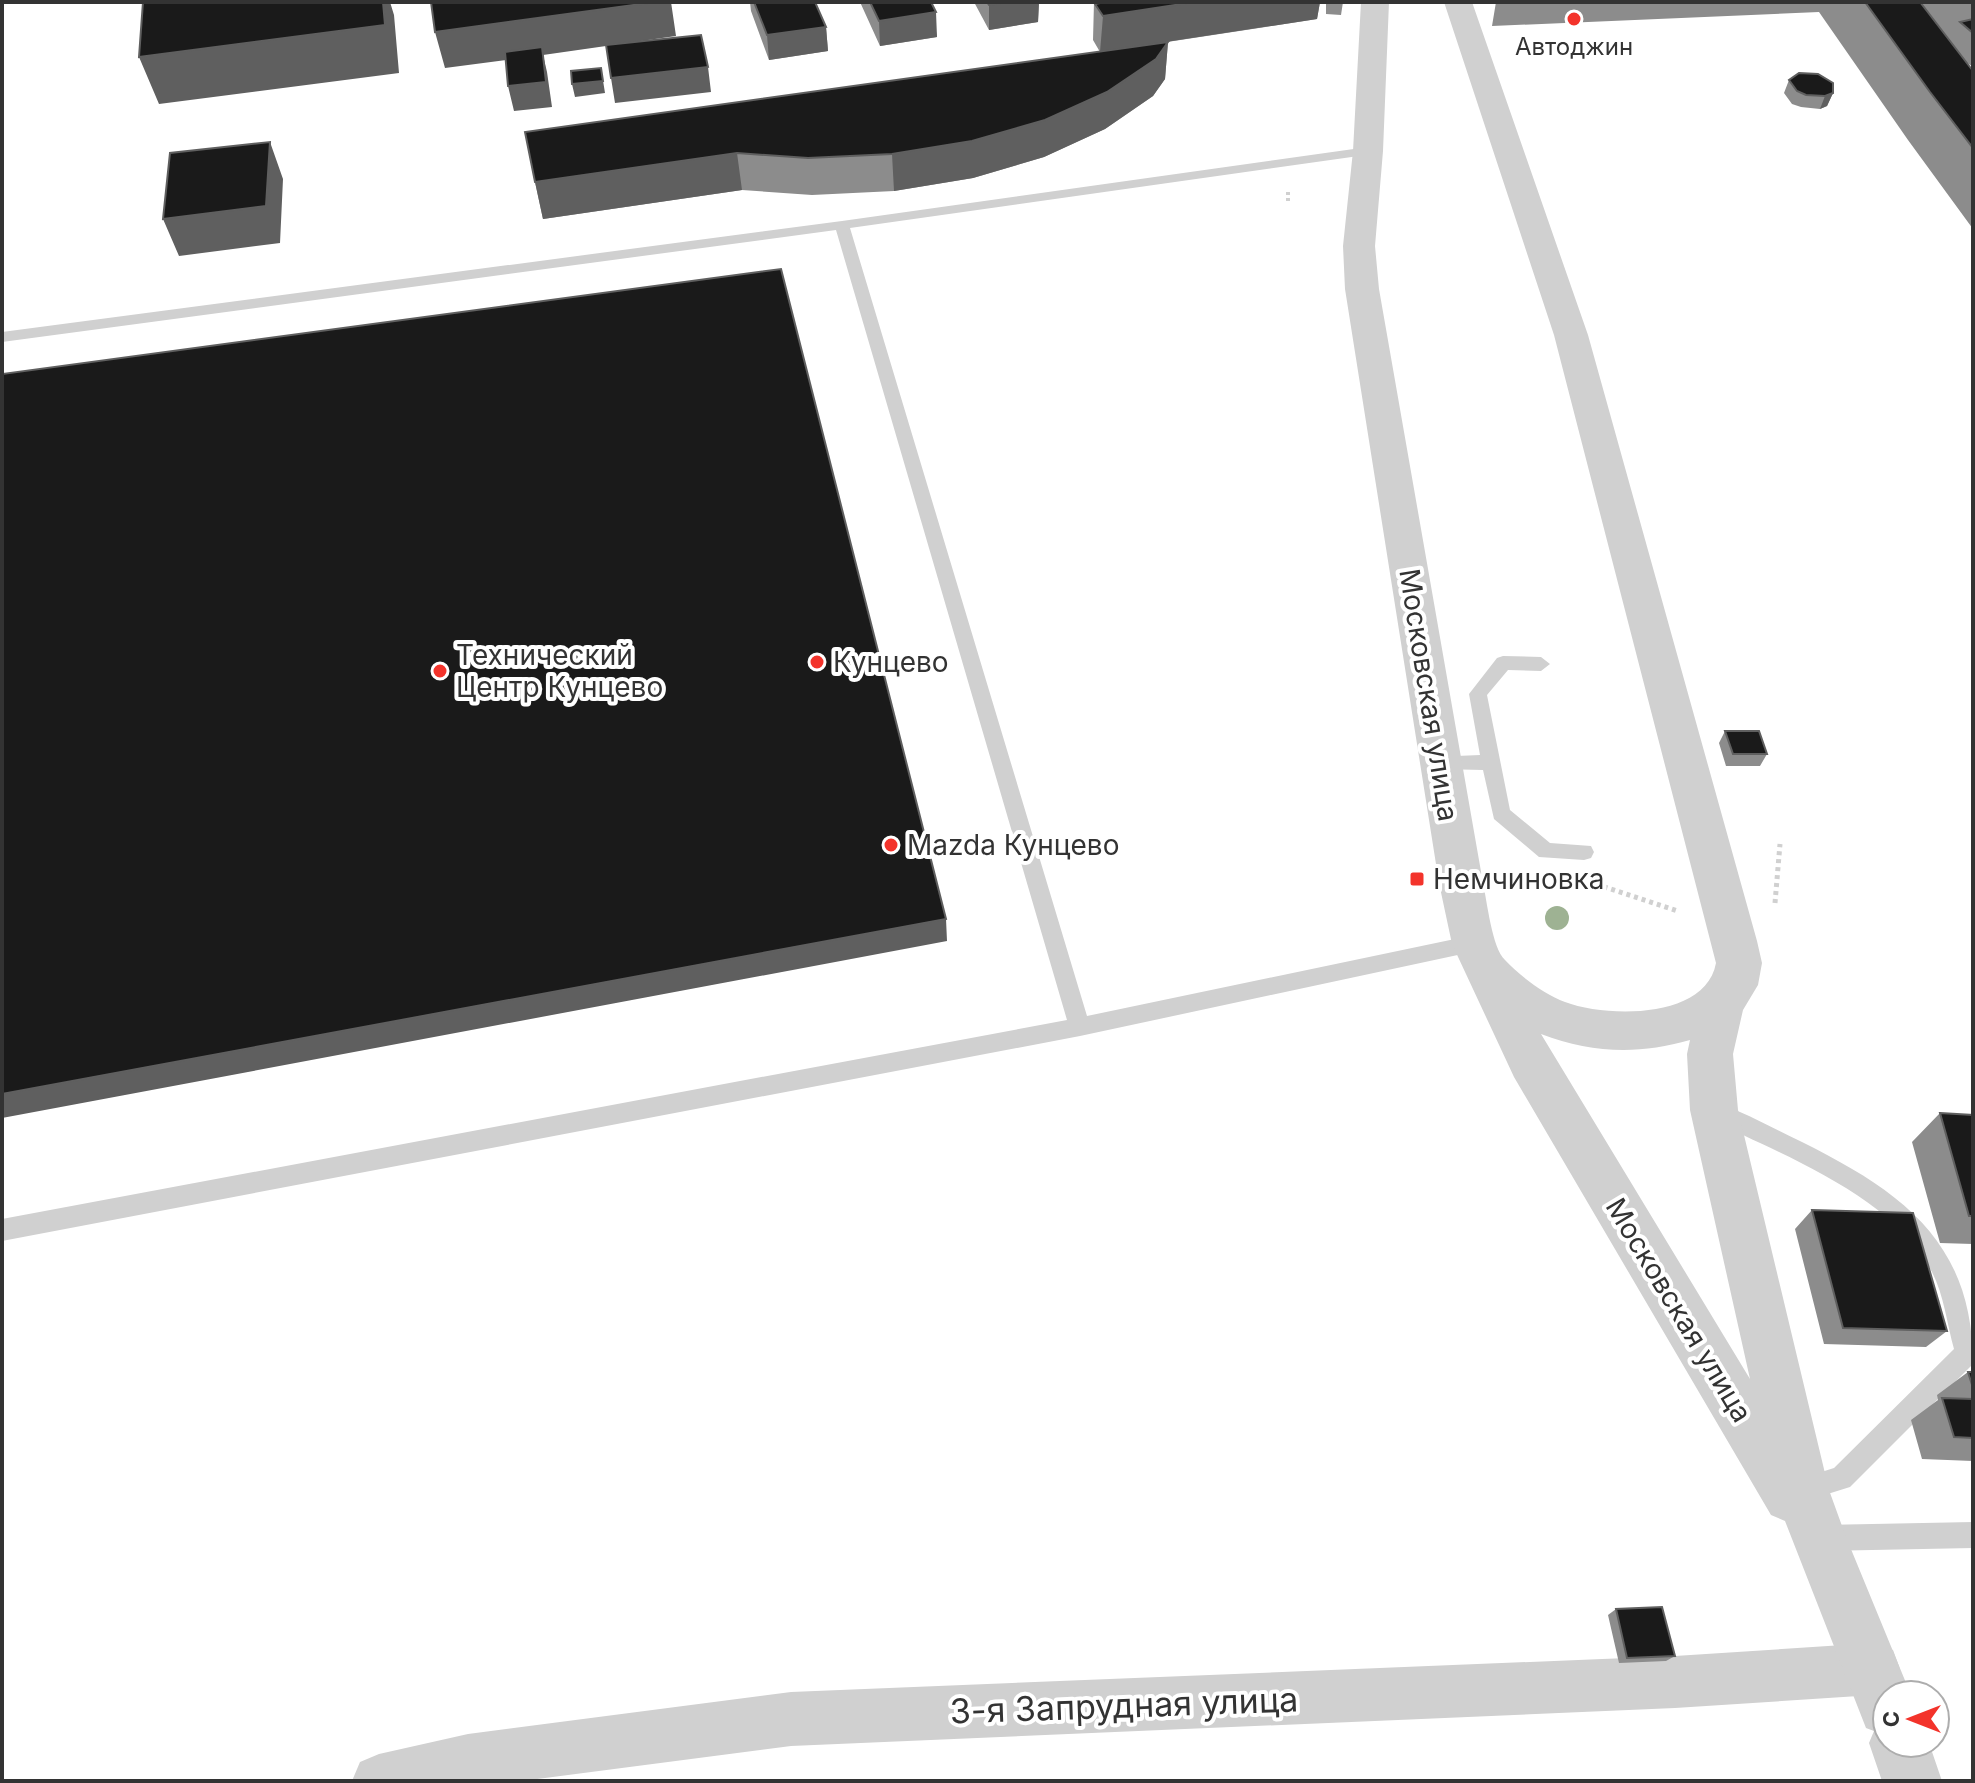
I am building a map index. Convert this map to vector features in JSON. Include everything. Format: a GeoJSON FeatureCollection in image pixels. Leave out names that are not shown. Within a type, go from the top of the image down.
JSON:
{"type":"FeatureCollection","features":[{"type":"Feature","properties":{"kind":"street","name":"Московская улица"},"geometry":{"type":"LineString","coordinates":[[1375,2],[1368,151],[1359,246],[1362,289],[1440,762],[1478,954],[1531,1062],[1810,1514]]}},
{"type":"Feature","properties":{"kind":"street","name":"Московская улица"},"geometry":{"type":"LineString","coordinates":[[1458,2],[1571,335],[1735,941],[1739,963],[1735,985],[1721,1003],[1710,1054],[1714,1110],[1810,1514],[1876,1679]]}},
{"type":"Feature","properties":{"kind":"street"},"geometry":{"type":"LineString","coordinates":[[1478,954],[1507,991],[1533,1010],[1569,1024],[1610,1030],[1650,1029],[1690,1021],[1721,1003]]}},
{"type":"Feature","properties":{"kind":"street","name":"3-я Запрудная улица"},"geometry":{"type":"LineString","coordinates":[[379,1781],[483,1759],[791,1719],[1675,1682],[1871,1688]]}},
{"type":"Feature","properties":{"kind":"street"},"geometry":{"type":"LineString","coordinates":[[1904,1759],[1912,1781]]}},
{"type":"Feature","properties":{"kind":"lane"},"geometry":{"type":"LineString","coordinates":[[2,337],[1368,151]]}},
{"type":"Feature","properties":{"kind":"lane"},"geometry":{"type":"LineString","coordinates":[[842,225],[1080,1027]]}},
{"type":"Feature","properties":{"kind":"lane"},"geometry":{"type":"LineString","coordinates":[[1541,664],[1503,663],[1478,694],[1501,814],[1546,851],[1584,852]]}},
{"type":"Feature","properties":{"kind":"lane"},"geometry":{"type":"LineString","coordinates":[[1440,762],[1492,763]]}},
{"type":"Feature","properties":{"kind":"lane"},"geometry":{"type":"LineString","coordinates":[[2,1230],[1080,1027],[1382,961],[1478,954]]}},
{"type":"Feature","properties":{"kind":"lane"},"geometry":{"type":"LineString","coordinates":[[1714,1110],[1825,1166],[1902,1214],[1940,1263],[1964,1309],[1967,1353],[1841,1478],[1810,1514]]}},
{"type":"Feature","properties":{"kind":"lane"},"geometry":{"type":"LineString","coordinates":[[1810,1514],[1973,1535]]}},
{"type":"Feature","properties":{"kind":"path"},"geometry":{"type":"LineString","coordinates":[[1775,909],[1780,844]]}},
{"type":"Feature","properties":{"kind":"building"},"geometry":{"type":"Polygon","coordinates":[[[143,2],[383,2],[385,25],[139,57],[143,2]]]}},
{"type":"Feature","properties":{"kind":"building"},"geometry":{"type":"Polygon","coordinates":[[[431,2],[656,2],[435,32],[431,2]]]}},
{"type":"Feature","properties":{"kind":"building"},"geometry":{"type":"Polygon","coordinates":[[[754,2],[815,2],[826,27],[767,35],[754,2]]]}},
{"type":"Feature","properties":{"kind":"building"},"geometry":{"type":"Polygon","coordinates":[[[870,2],[931,2],[936,12],[879,21],[870,2]]]}},
{"type":"Feature","properties":{"kind":"building"},"geometry":{"type":"Polygon","coordinates":[[[1195,2],[1103,16],[1095,4],[1195,2]]]}},
{"type":"Feature","properties":{"kind":"building"},"geometry":{"type":"Polygon","coordinates":[[[1865,2],[1920,2],[1973,71],[1973,148],[1930,92],[1865,2]]]}},
{"type":"Feature","properties":{"kind":"building"},"geometry":{"type":"Polygon","coordinates":[[[1973,19],[1973,33],[1960,22],[1973,19]]]}},
{"type":"Feature","properties":{"kind":"building"},"geometry":{"type":"Polygon","coordinates":[[[701,35],[708,67],[611,78],[606,45],[701,35]]]}},
{"type":"Feature","properties":{"kind":"building"},"geometry":{"type":"Polygon","coordinates":[[[1168,42],[1156,59],[1107,92],[1045,120],[972,141],[892,154],[808,158],[737,153],[535,182],[525,132],[1168,42]]]}},
{"type":"Feature","properties":{"kind":"building"},"geometry":{"type":"Polygon","coordinates":[[[542,47],[546,82],[508,86],[505,52],[542,47]]]}},
{"type":"Feature","properties":{"kind":"building"},"geometry":{"type":"Polygon","coordinates":[[[601,68],[603,81],[572,84],[571,71],[601,68]]]}},
{"type":"Feature","properties":{"kind":"building"},"geometry":{"type":"Polygon","coordinates":[[[1799,73],[1818,74],[1833,83],[1833,93],[1825,96],[1806,95],[1797,91],[1789,80],[1799,73]]]}},
{"type":"Feature","properties":{"kind":"building"},"geometry":{"type":"Polygon","coordinates":[[[270,142],[266,206],[163,219],[170,153],[270,142]]]}},
{"type":"Feature","properties":{"kind":"building","name":"Технический Центр Кунцево"},"geometry":{"type":"Polygon","coordinates":[[[781,269],[946,919],[2,1094],[2,374],[781,269]]]}},
{"type":"Feature","properties":{"kind":"building"},"geometry":{"type":"Polygon","coordinates":[[[1725,731],[1759,731],[1767,754],[1733,754],[1725,731]]]}},
{"type":"Feature","properties":{"kind":"building"},"geometry":{"type":"Polygon","coordinates":[[[1940,1113],[1973,1115],[1973,1216],[1969,1216],[1940,1113]]]}},
{"type":"Feature","properties":{"kind":"building"},"geometry":{"type":"Polygon","coordinates":[[[1812,1210],[1913,1213],[1947,1331],[1843,1328],[1812,1210]]]}},
{"type":"Feature","properties":{"kind":"building"},"geometry":{"type":"Polygon","coordinates":[[[1942,1398],[1973,1399],[1973,1438],[1954,1437],[1942,1398]]]}},
{"type":"Feature","properties":{"kind":"building"},"geometry":{"type":"Polygon","coordinates":[[[1662,1607],[1675,1656],[1627,1658],[1616,1609],[1662,1607]]]}},
{"type":"Feature","properties":{"kind":"place","name":"Автоджин"},"geometry":{"type":"Point","coordinates":[1574,19]}},
{"type":"Feature","properties":{"kind":"place","name":"Кунцево"},"geometry":{"type":"Point","coordinates":[817,662]}},
{"type":"Feature","properties":{"kind":"place","name":"Технический Центр Кунцево"},"geometry":{"type":"Point","coordinates":[440,671]}},
{"type":"Feature","properties":{"kind":"place","name":"Mazda Кунцево"},"geometry":{"type":"Point","coordinates":[891,845]}},
{"type":"Feature","properties":{"kind":"place","name":"Немчиновка"},"geometry":{"type":"Point","coordinates":[1417,879]}}]}
